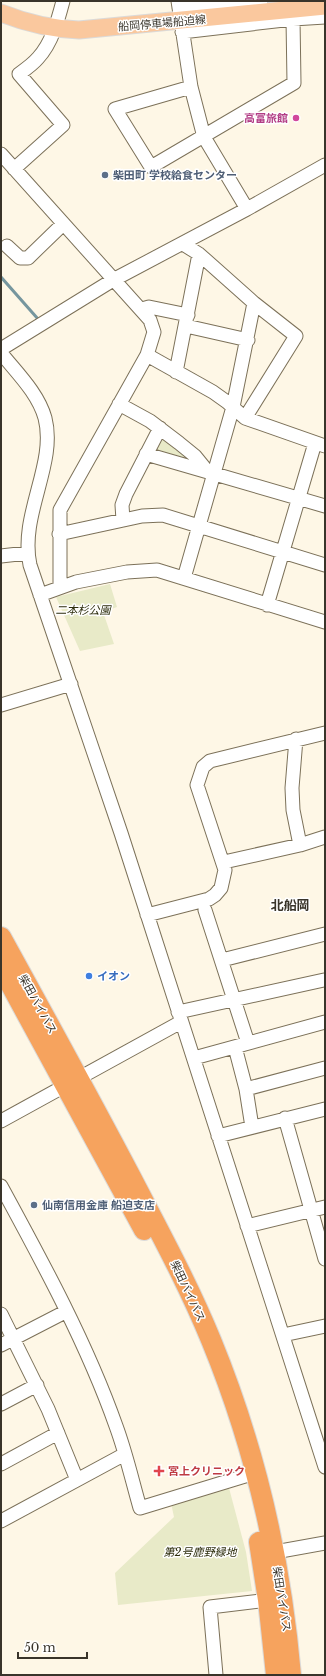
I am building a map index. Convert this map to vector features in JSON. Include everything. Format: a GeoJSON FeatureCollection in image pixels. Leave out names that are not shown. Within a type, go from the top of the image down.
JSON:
{"type":"FeatureCollection","features":[{"type":"Feature","properties":{"kind":"highway","name":"柴田バイパス"},"geometry":{"type":"LineString","coordinates":[[1,937],[160,1260],[198,1340],[219,1394],[245,1476],[260,1550],[268,1600],[276,1675]]}},
{"type":"Feature","properties":{"kind":"highway","name":"柴田バイパス"},"geometry":{"type":"LineString","coordinates":[[1,967],[72,1082],[163,1237],[211,1339],[242,1425],[256,1473],[275,1552],[283,1598],[291,1675]]}},
{"type":"Feature","properties":{"kind":"main road","name":"船岡停車場船迫線"},"geometry":{"type":"LineString","coordinates":[[1,14],[21,21],[55,28],[79,30],[180,16],[325,6]]}},
{"type":"Feature","properties":{"kind":"street"},"geometry":{"type":"LineString","coordinates":[[14,169],[63,125],[20,74],[39,57],[55,28],[63,1]]}},
{"type":"Feature","properties":{"kind":"street"},"geometry":{"type":"LineString","coordinates":[[180,16],[261,1]]}},
{"type":"Feature","properties":{"kind":"street"},"geometry":{"type":"LineString","coordinates":[[180,16],[293,19],[325,17]]}},
{"type":"Feature","properties":{"kind":"street"},"geometry":{"type":"LineString","coordinates":[[180,16],[191,87],[204,137],[247,210]]}},
{"type":"Feature","properties":{"kind":"street"},"geometry":{"type":"LineString","coordinates":[[191,87],[116,110],[151,167],[294,83],[293,19]]}},
{"type":"Feature","properties":{"kind":"street"},"geometry":{"type":"LineString","coordinates":[[1,154],[113,280],[142,309],[150,320],[154,332],[146,356],[60,510],[60,587]]}},
{"type":"Feature","properties":{"kind":"street"},"geometry":{"type":"LineString","coordinates":[[1,349],[113,280],[247,210],[325,165]]}},
{"type":"Feature","properties":{"kind":"street"},"geometry":{"type":"LineString","coordinates":[[7,246],[20,258],[28,258],[63,224]]}},
{"type":"Feature","properties":{"kind":"street"},"geometry":{"type":"LineString","coordinates":[[182,244],[199,254],[254,303],[296,336],[245,418]]}},
{"type":"Feature","properties":{"kind":"street"},"geometry":{"type":"LineString","coordinates":[[176,372],[199,254]]}},
{"type":"Feature","properties":{"kind":"street"},"geometry":{"type":"LineString","coordinates":[[184,578],[211,473],[233,407],[248,340],[254,303]]}},
{"type":"Feature","properties":{"kind":"street"},"geometry":{"type":"LineString","coordinates":[[142,309],[149,307],[248,340]]}},
{"type":"Feature","properties":{"kind":"street"},"geometry":{"type":"LineString","coordinates":[[1,353],[32,392],[40,406],[46,427],[43,467],[29,524],[27,553],[121,832],[179,1017],[194,1058],[324,1464]]}},
{"type":"Feature","properties":{"kind":"street"},"geometry":{"type":"LineString","coordinates":[[146,356],[213,392],[245,418],[320,445],[298,498],[268,605]]}},
{"type":"Feature","properties":{"kind":"street"},"geometry":{"type":"LineString","coordinates":[[119,404],[160,428],[195,456],[211,473]]}},
{"type":"Feature","properties":{"kind":"street"},"geometry":{"type":"LineString","coordinates":[[123,520],[122,505],[124,499],[160,428]]}},
{"type":"Feature","properties":{"kind":"street"},"geometry":{"type":"LineString","coordinates":[[146,454],[325,506]]}},
{"type":"Feature","properties":{"kind":"street"},"geometry":{"type":"LineString","coordinates":[[59,534],[154,514],[163,515],[325,565]]}},
{"type":"Feature","properties":{"kind":"street"},"geometry":{"type":"LineString","coordinates":[[1,556],[27,553]]}},
{"type":"Feature","properties":{"kind":"street"},"geometry":{"type":"LineString","coordinates":[[40,595],[60,587],[127,572],[157,570],[325,622]]}},
{"type":"Feature","properties":{"kind":"street"},"geometry":{"type":"LineString","coordinates":[[1,706],[71,684]]}},
{"type":"Feature","properties":{"kind":"street"},"geometry":{"type":"LineString","coordinates":[[147,915],[209,899],[215,895],[224,879],[224,862],[197,785],[204,767],[210,761],[325,733]]}},
{"type":"Feature","properties":{"kind":"street"},"geometry":{"type":"LineString","coordinates":[[296,739],[292,788],[293,810],[300,845]]}},
{"type":"Feature","properties":{"kind":"street"},"geometry":{"type":"LineString","coordinates":[[224,862],[300,845],[325,837]]}},
{"type":"Feature","properties":{"kind":"street"},"geometry":{"type":"LineString","coordinates":[[205,910],[248,1044]]}},
{"type":"Feature","properties":{"kind":"street"},"geometry":{"type":"LineString","coordinates":[[222,960],[325,934]]}},
{"type":"Feature","properties":{"kind":"street"},"geometry":{"type":"LineString","coordinates":[[1,1121],[72,1082],[179,1017],[234,999],[324,980]]}},
{"type":"Feature","properties":{"kind":"street"},"geometry":{"type":"LineString","coordinates":[[194,1058],[325,1022]]}},
{"type":"Feature","properties":{"kind":"street"},"geometry":{"type":"LineString","coordinates":[[235,1047],[246,1089],[252,1127]]}},
{"type":"Feature","properties":{"kind":"street"},"geometry":{"type":"LineString","coordinates":[[246,1089],[325,1068]]}},
{"type":"Feature","properties":{"kind":"street"},"geometry":{"type":"LineString","coordinates":[[218,1136],[325,1109]]}},
{"type":"Feature","properties":{"kind":"street"},"geometry":{"type":"LineString","coordinates":[[285,1118],[310,1211],[325,1259]]}},
{"type":"Feature","properties":{"kind":"street"},"geometry":{"type":"LineString","coordinates":[[1,1186],[56,1288],[65,1312],[81,1341],[116,1425],[140,1508],[245,1476]]}},
{"type":"Feature","properties":{"kind":"street"},"geometry":{"type":"LineString","coordinates":[[247,1226],[325,1207]]}},
{"type":"Feature","properties":{"kind":"street"},"geometry":{"type":"LineString","coordinates":[[1,1345],[65,1312]]}},
{"type":"Feature","properties":{"kind":"street"},"geometry":{"type":"LineString","coordinates":[[1,1314],[37,1385],[77,1480]]}},
{"type":"Feature","properties":{"kind":"street"},"geometry":{"type":"LineString","coordinates":[[283,1335],[325,1326]]}},
{"type":"Feature","properties":{"kind":"street"},"geometry":{"type":"LineString","coordinates":[[1,1404],[37,1385]]}},
{"type":"Feature","properties":{"kind":"street"},"geometry":{"type":"LineString","coordinates":[[1,1464],[58,1433]]}},
{"type":"Feature","properties":{"kind":"street"},"geometry":{"type":"LineString","coordinates":[[1,1521],[125,1454]]}},
{"type":"Feature","properties":{"kind":"street"},"geometry":{"type":"LineString","coordinates":[[275,1552],[325,1543]]}},
{"type":"Feature","properties":{"kind":"street"},"geometry":{"type":"LineString","coordinates":[[216,1675],[210,1607],[268,1600]]}},
{"type":"Feature","properties":{"kind":"green space"},"geometry":{"type":"Polygon","coordinates":[[[163,435],[193,458],[192,464],[156,452],[163,435]]]}},
{"type":"Feature","properties":{"kind":"green space","name":"二本杉公園"},"geometry":{"type":"Polygon","coordinates":[[[110,584],[117,607],[103,612],[114,644],[80,651],[56,597],[110,584]]]}},
{"type":"Feature","properties":{"kind":"green space","name":"第2号鹿野緑地"},"geometry":{"type":"Polygon","coordinates":[[[229,1488],[246,1552],[252,1591],[118,1605],[115,1573],[174,1517],[171,1503],[229,1488]]]}},
{"type":"Feature","properties":{"kind":"waterway"},"geometry":{"type":"LineString","coordinates":[[1,277],[38,319]]}},
{"type":"Feature","properties":{"kind":"place","name":"高富旅館"},"geometry":{"type":"Point","coordinates":[296,118]}},
{"type":"Feature","properties":{"kind":"place","name":"柴田町 学校給食センター"},"geometry":{"type":"Point","coordinates":[105,175]}},
{"type":"Feature","properties":{"kind":"place","name":"イオン"},"geometry":{"type":"Point","coordinates":[89,976]}},
{"type":"Feature","properties":{"kind":"place","name":"仙南信用金庫 船迫支店"},"geometry":{"type":"Point","coordinates":[34,1205]}},
{"type":"Feature","properties":{"kind":"place","name":"宮上クリニック"},"geometry":{"type":"Point","coordinates":[159,1471]}},
{"type":"Feature","properties":{"kind":"district","name":"北船岡"},"geometry":{"type":"Point","coordinates":[290,905]}}]}
